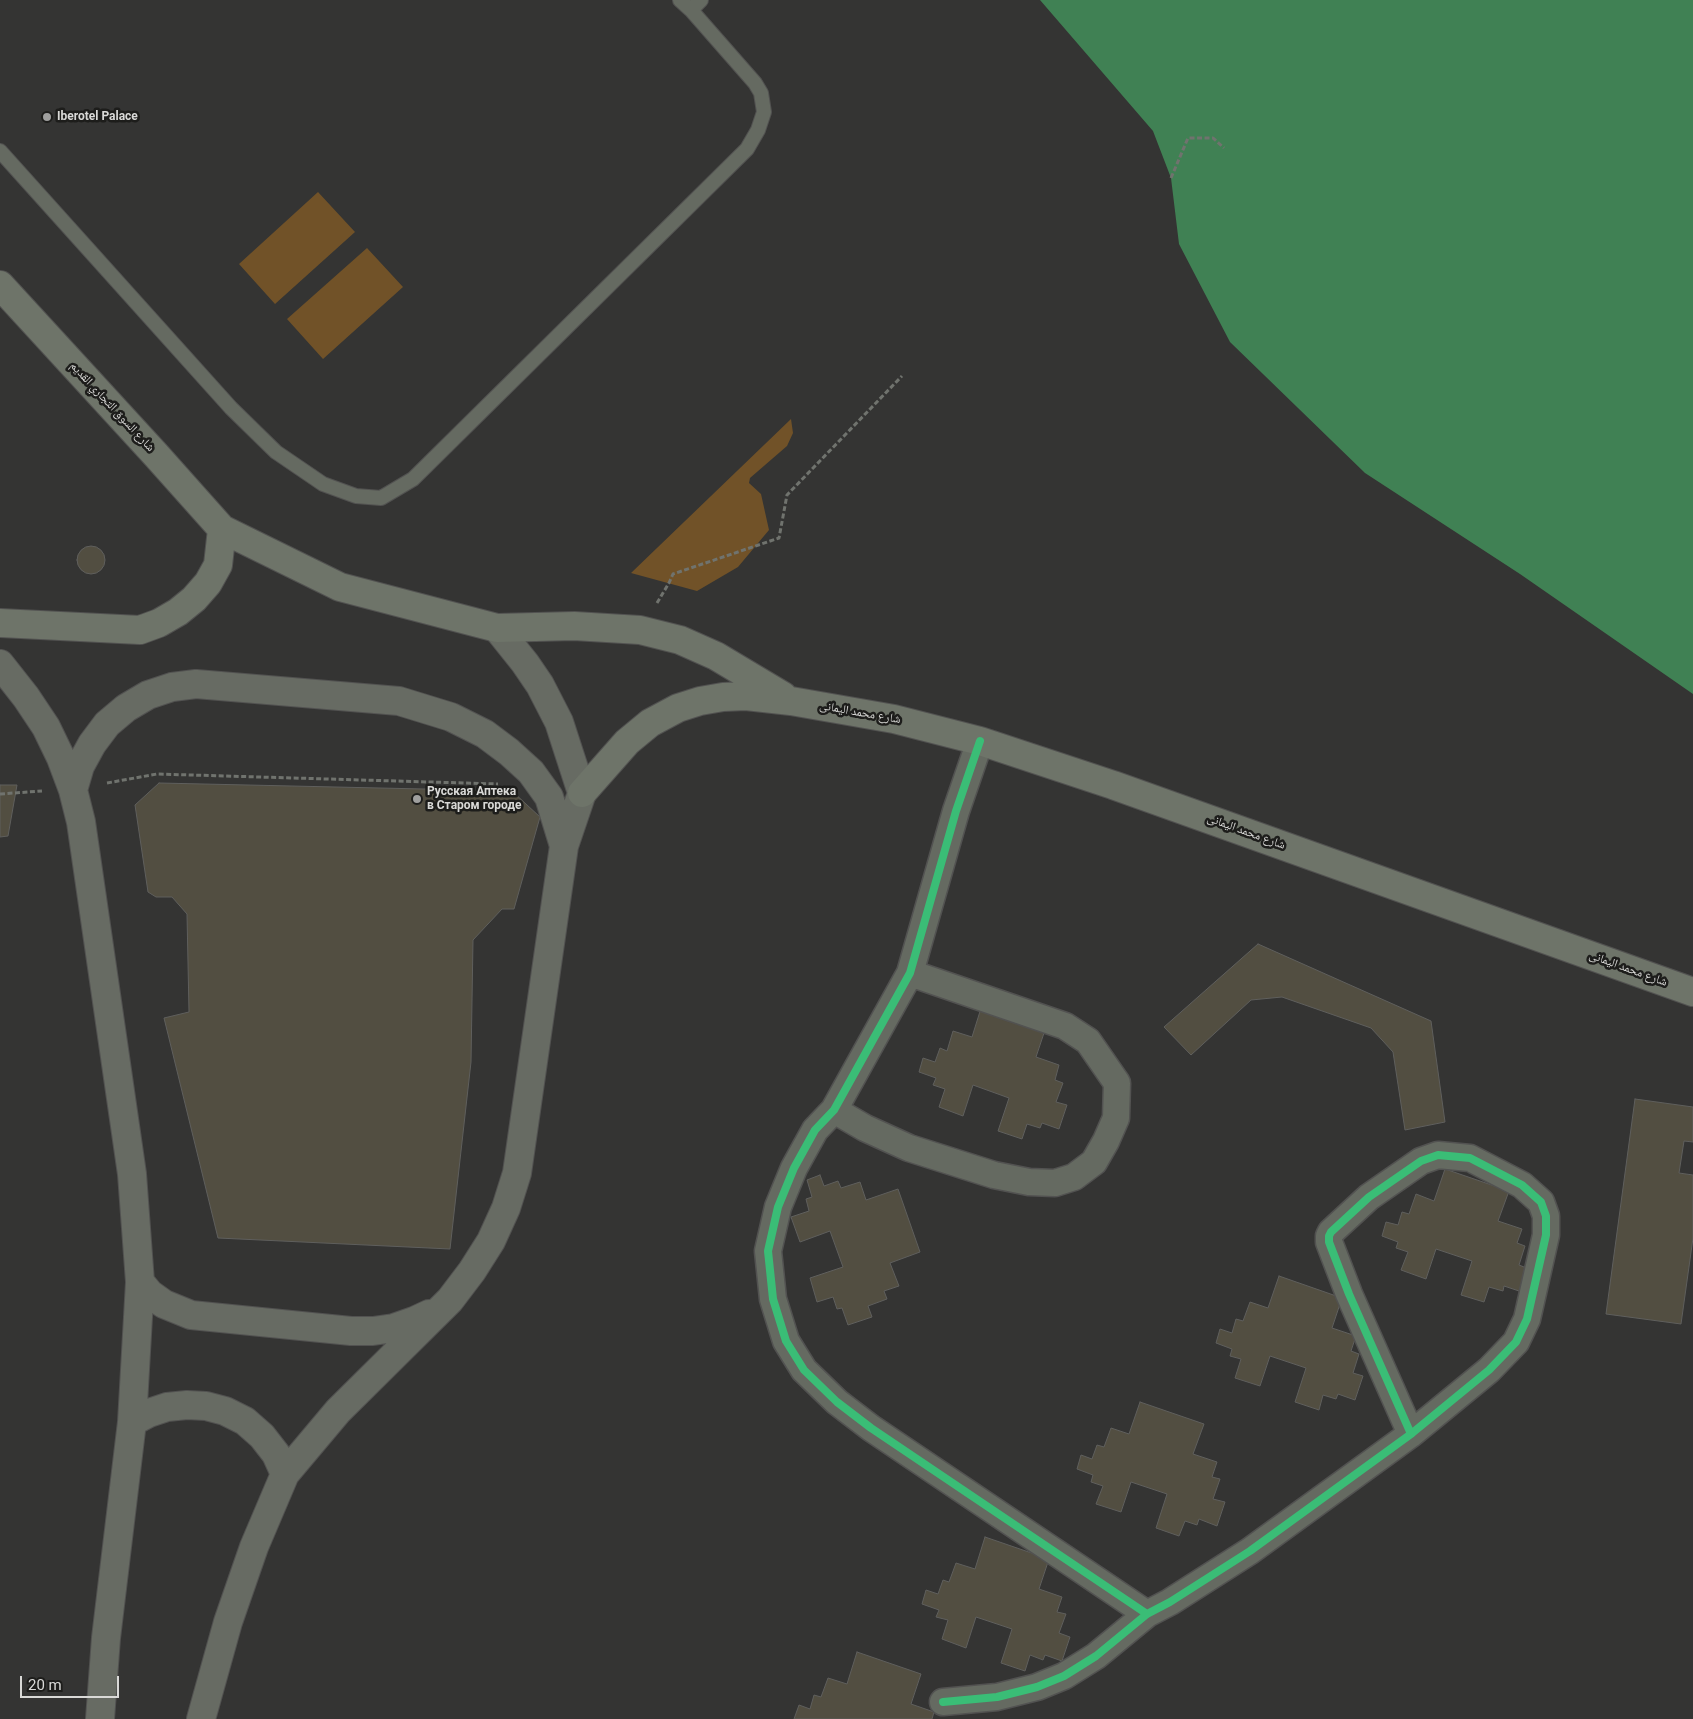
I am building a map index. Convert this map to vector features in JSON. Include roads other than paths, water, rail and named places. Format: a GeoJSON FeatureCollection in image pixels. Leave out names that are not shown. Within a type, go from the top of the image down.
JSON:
{"type":"FeatureCollection","features":[{"type":"Feature","properties":{"kind":"main road","name":"شارع السوق التجاري القديم"},"geometry":{"type":"LineString","coordinates":[[0,285],[222,529],[340,587],[497,628]]}},
{"type":"Feature","properties":{"kind":"main road"},"geometry":{"type":"LineString","coordinates":[[0,622],[140,630],[160,623],[194,599],[208,583],[218,565],[222,529]]}},
{"type":"Feature","properties":{"kind":"main road","name":"شارع محمد اليمانى"},"geometry":{"type":"LineString","coordinates":[[497,628],[574,626],[640,630],[680,640],[716,656],[791,701]]}},
{"type":"Feature","properties":{"kind":"main road"},"geometry":{"type":"LineString","coordinates":[[201,1719],[228,1622],[254,1547],[285,1474],[338,1411],[450,1300],[472,1271],[491,1241],[506,1208],[517,1173],[564,846],[582,793],[559,722],[540,685],[497,628]]}},
{"type":"Feature","properties":{"kind":"main road"},"geometry":{"type":"LineString","coordinates":[[0,664],[26,697],[46,727],[61,758],[73,790],[81,822],[132,1174],[140,1282],[132,1422],[107,1628],[100,1719]]}},
{"type":"Feature","properties":{"kind":"main road"},"geometry":{"type":"LineString","coordinates":[[73,790],[80,766],[92,744],[107,724],[126,708],[148,695],[172,687],[196,684],[399,702],[451,717],[485,734],[509,752],[531,772],[549,797],[564,846]]}},
{"type":"Feature","properties":{"kind":"main road","name":"شارع محمد اليمانى"},"geometry":{"type":"LineString","coordinates":[[582,793],[627,742],[650,723],[678,708],[700,701],[746,696],[791,701],[894,719],[980,741],[1233,827],[1693,992]]}},
{"type":"Feature","properties":{"kind":"main road"},"geometry":{"type":"LineString","coordinates":[[140,1282],[150,1294],[164,1304],[191,1315],[351,1331],[373,1331],[394,1328],[433,1312],[450,1300]]}},
{"type":"Feature","properties":{"kind":"main road"},"geometry":{"type":"LineString","coordinates":[[132,1422],[149,1413],[168,1407],[196,1405],[225,1411],[245,1421],[262,1436],[276,1454],[285,1474]]}},
{"type":"Feature","properties":{"kind":"street"},"geometry":{"type":"LineString","coordinates":[[980,741],[956,811],[910,973],[834,1110],[816,1130],[794,1168],[778,1206],[768,1251],[773,1299],[786,1341],[804,1370],[836,1402],[871,1428],[1147,1614]]}},
{"type":"Feature","properties":{"kind":"street"},"geometry":{"type":"LineString","coordinates":[[834,1110],[864,1128],[909,1148],[994,1175],[1029,1182],[1055,1183],[1074,1177],[1094,1162],[1106,1141],[1116,1118],[1117,1083],[1088,1041],[1065,1026],[910,973]]}},
{"type":"Feature","properties":{"kind":"street"},"geometry":{"type":"LineString","coordinates":[[944,1702],[997,1697],[1037,1687],[1064,1676],[1096,1656],[1147,1614],[1170,1602],[1250,1551],[1411,1434],[1489,1370],[1516,1342],[1527,1320],[1546,1235],[1546,1216],[1541,1202],[1522,1185],[1470,1158],[1438,1156],[1421,1161],[1369,1197],[1329,1236],[1329,1242],[1349,1294],[1411,1434]]}},
{"type":"Feature","properties":{"kind":"lane"},"geometry":{"type":"LineString","coordinates":[[0,151],[231,408],[276,452],[323,484],[356,496],[381,498],[413,479],[747,149],[758,130],[764,112],[761,93],[756,83],[680,0]]}},
{"type":"Feature","properties":{"kind":"lane"},"geometry":{"type":"LineString","coordinates":[[691,10],[701,0]]}},
{"type":"Feature","properties":{"kind":"place","name":"Iberotel Palace"},"geometry":{"type":"Point","coordinates":[47,117]}},
{"type":"Feature","properties":{"kind":"place","name":"Русская Аптека в Старом городе"},"geometry":{"type":"Point","coordinates":[417,799]}}]}
